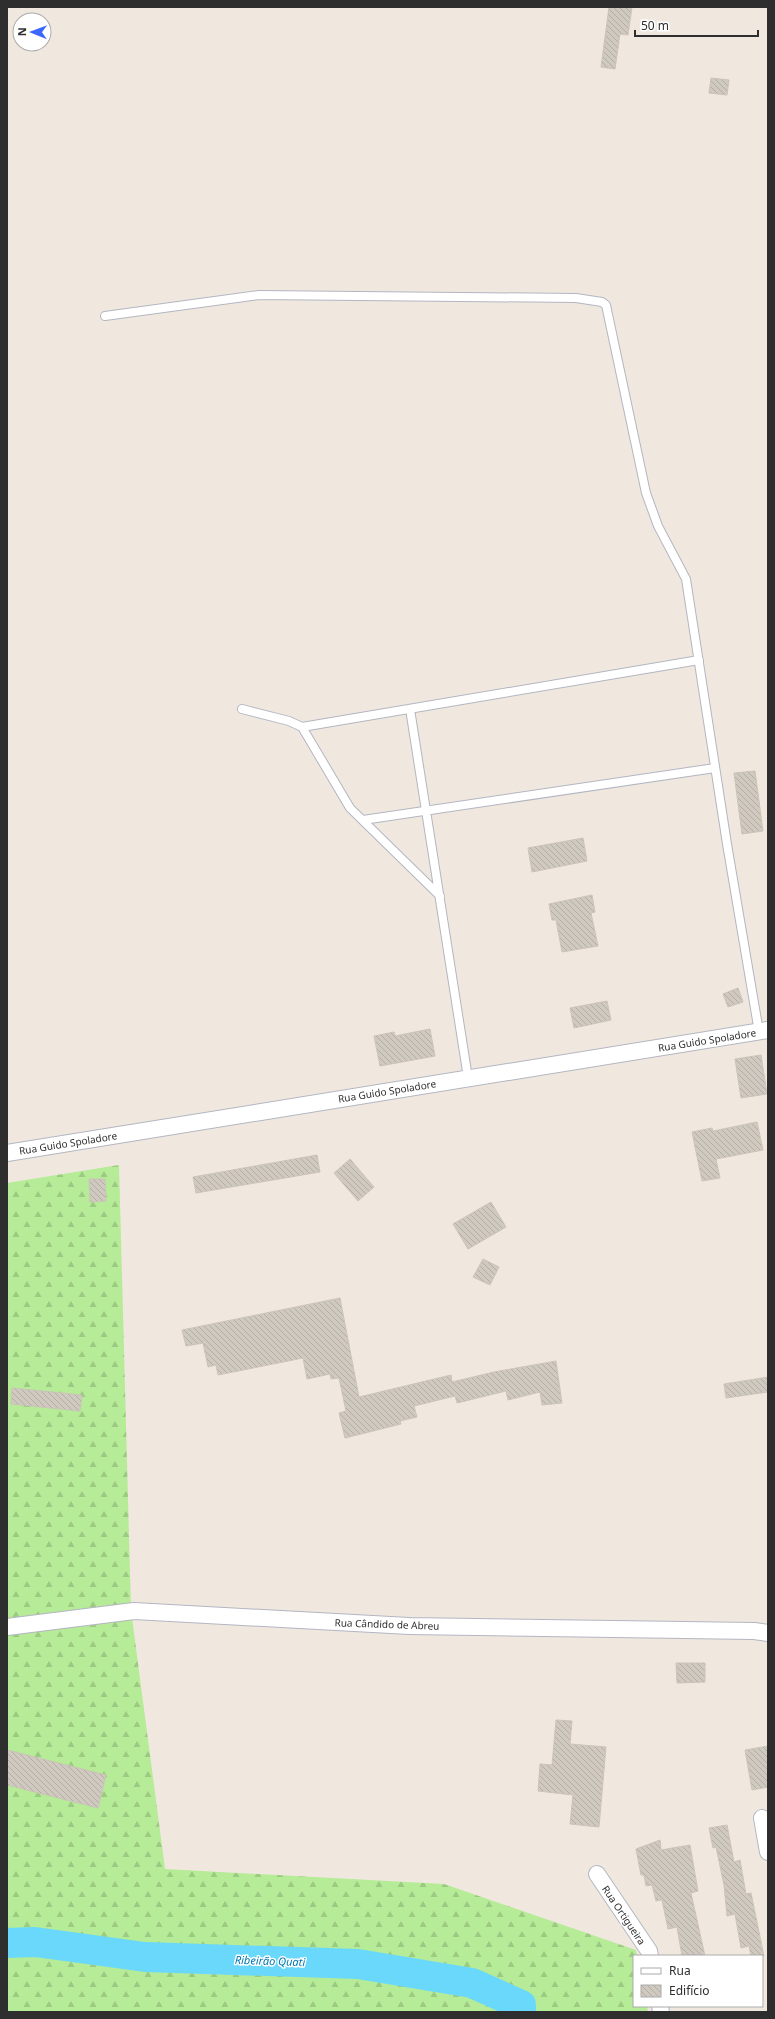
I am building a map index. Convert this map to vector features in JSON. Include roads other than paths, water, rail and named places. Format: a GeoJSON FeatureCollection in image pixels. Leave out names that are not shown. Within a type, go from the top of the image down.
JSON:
{"type":"FeatureCollection","features":[{"type":"Feature","properties":{"kind":"street","name":"Rua Guido Spoladore"},"geometry":{"type":"LineString","coordinates":[[7,1153],[763,1031]]}},
{"type":"Feature","properties":{"kind":"street","name":"Rua Cândido de Abreu"},"geometry":{"type":"LineString","coordinates":[[7,1627],[134,1611],[408,1626],[754,1631],[768,1633]]}},
{"type":"Feature","properties":{"kind":"street"},"geometry":{"type":"LineString","coordinates":[[762,1818],[768,1852]]}},
{"type":"Feature","properties":{"kind":"street","name":"Rua Ortigueira"},"geometry":{"type":"LineString","coordinates":[[597,1874],[649,1951],[650,1955]]}},
{"type":"Feature","properties":{"kind":"lane"},"geometry":{"type":"LineString","coordinates":[[105,316],[259,295],[576,298],[602,302],[606,305],[610,318],[646,493],[658,526],[686,579],[715,768],[763,1031]]}},
{"type":"Feature","properties":{"kind":"lane"},"geometry":{"type":"LineString","coordinates":[[242,709],[288,721],[302,727],[699,660]]}},
{"type":"Feature","properties":{"kind":"lane"},"geometry":{"type":"LineString","coordinates":[[410,709],[468,1078]]}},
{"type":"Feature","properties":{"kind":"lane"},"geometry":{"type":"LineString","coordinates":[[302,727],[350,808],[440,896]]}},
{"type":"Feature","properties":{"kind":"lane"},"geometry":{"type":"LineString","coordinates":[[363,820],[715,768]]}},
{"type":"Feature","properties":{"kind":"waterway","name":"Ribeirão Quati"},"geometry":{"type":"LineString","coordinates":[[7,1943],[35,1942],[145,1957],[358,1964],[472,1983],[521,2005],[521,2012]]}}]}
